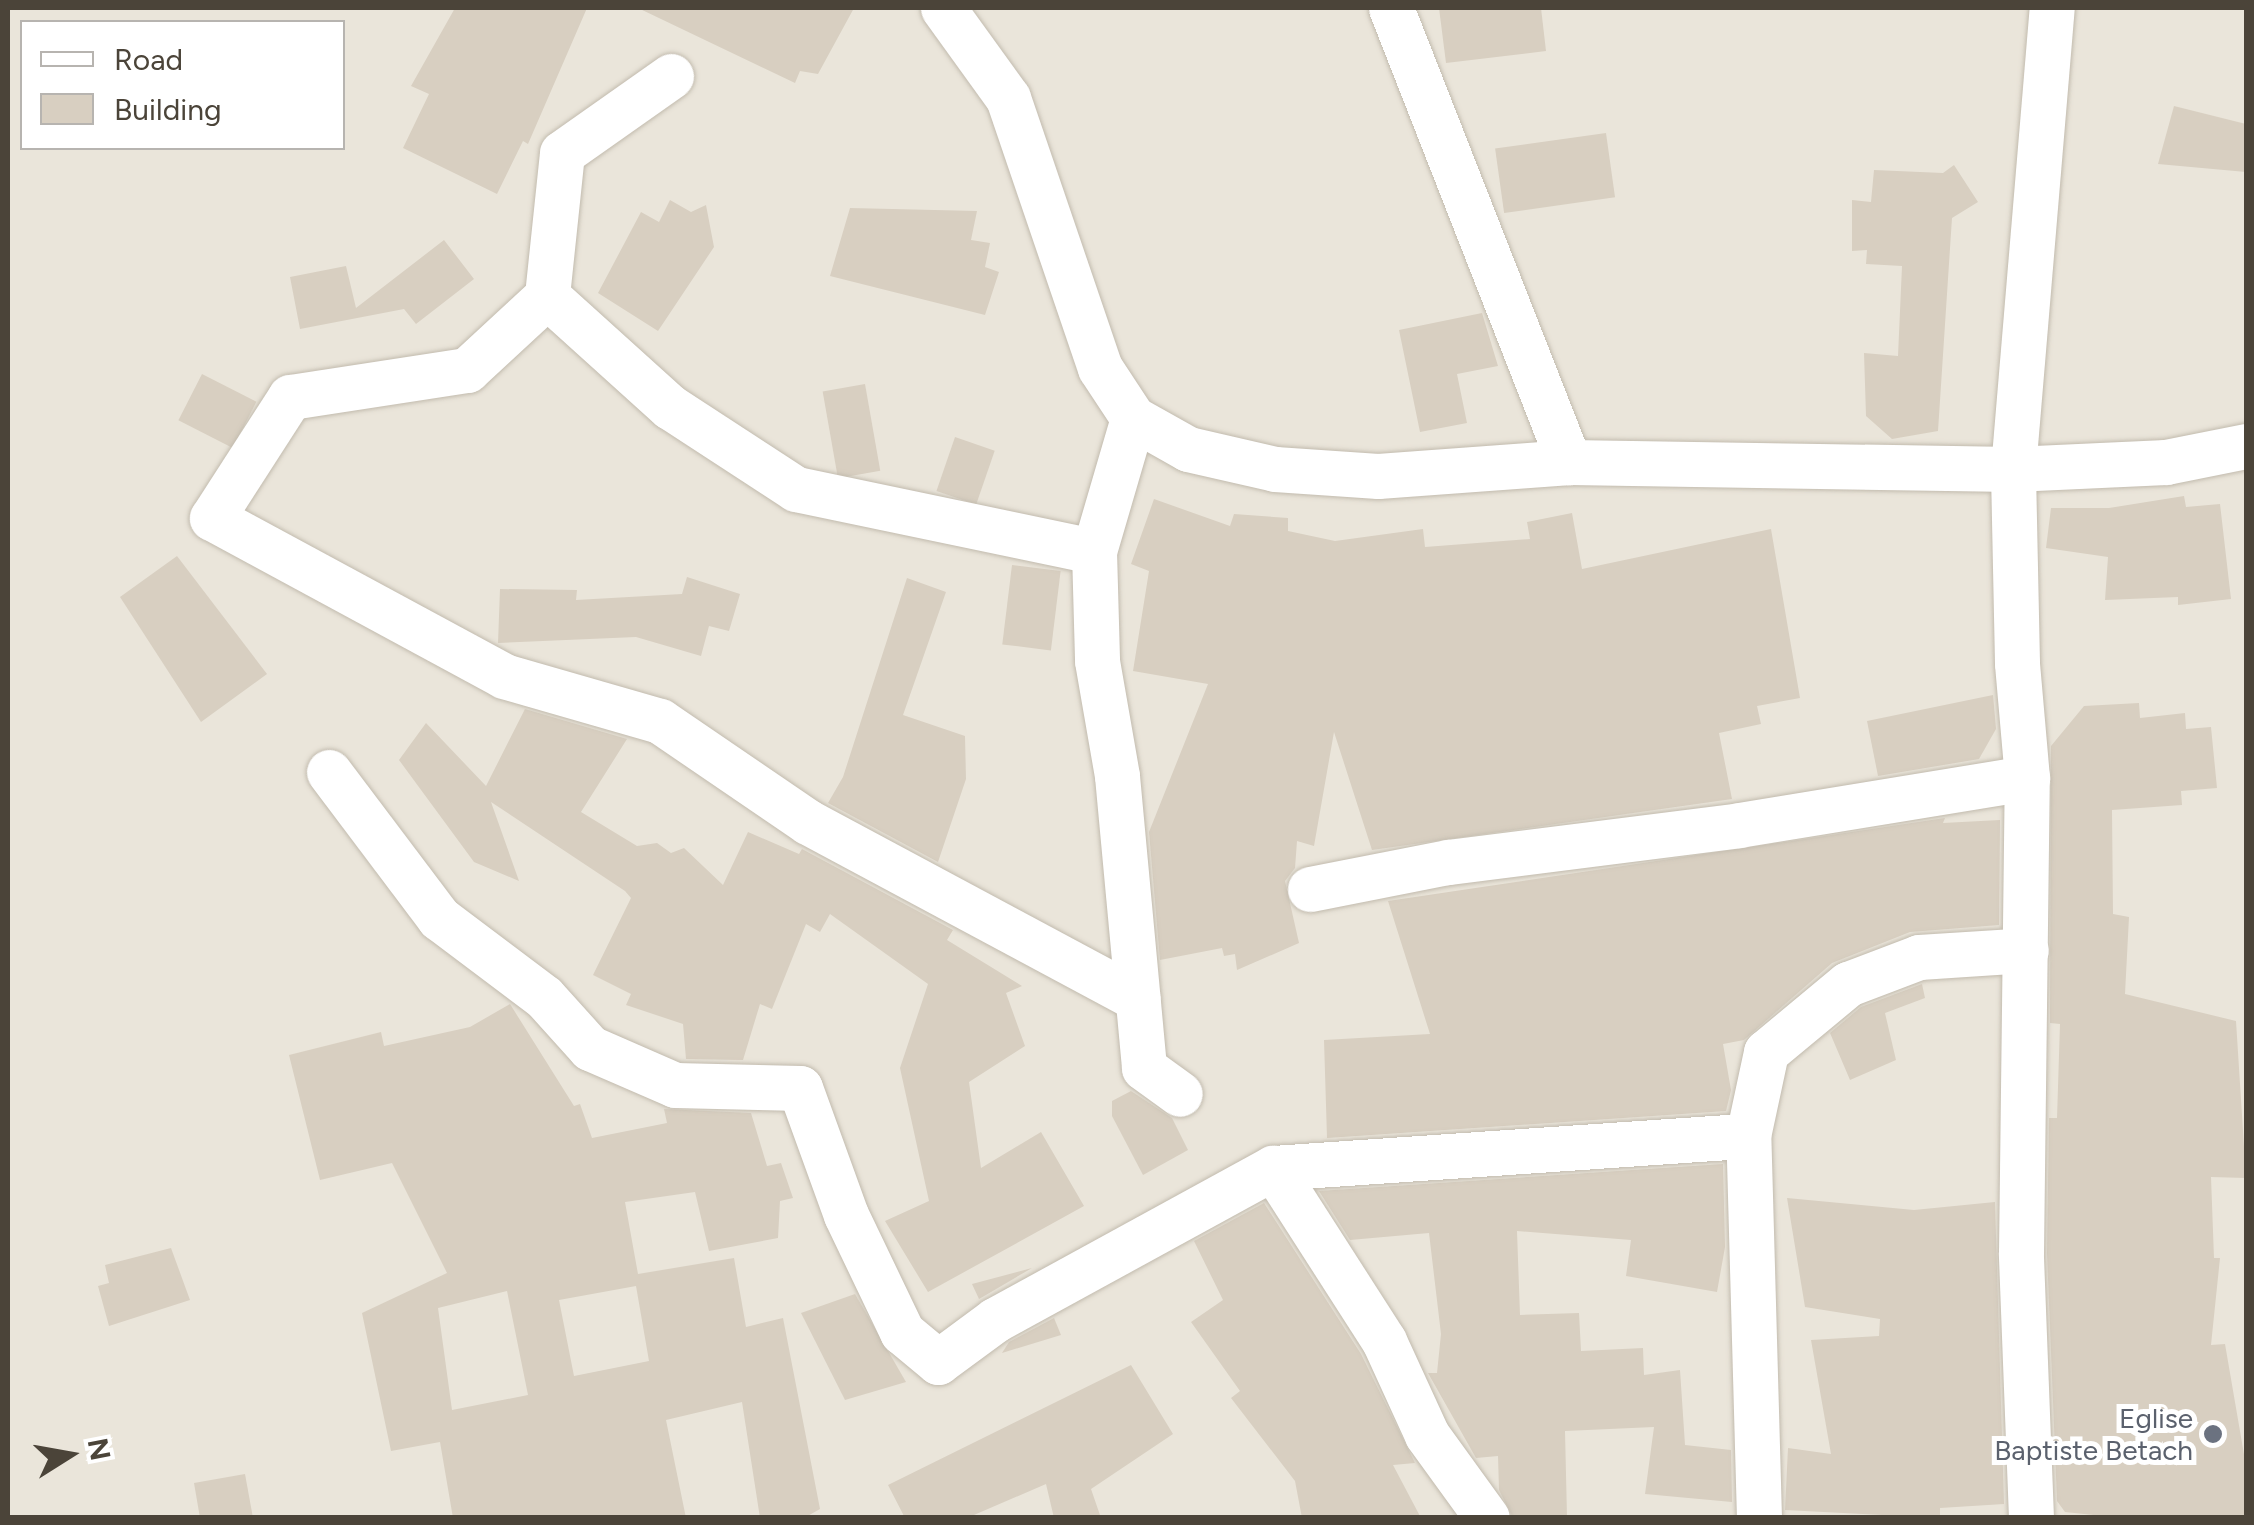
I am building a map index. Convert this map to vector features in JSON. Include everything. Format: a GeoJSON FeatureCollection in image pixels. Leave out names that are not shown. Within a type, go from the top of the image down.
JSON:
{"type":"FeatureCollection","features":[{"type":"Feature","properties":{"kind":"street"},"geometry":{"type":"LineString","coordinates":[[1391,8],[1569,462]]}},
{"type":"Feature","properties":{"kind":"street"},"geometry":{"type":"LineString","coordinates":[[2030,1518],[2021,1253],[2027,778],[2017,663],[2013,468],[2052,8]]}},
{"type":"Feature","properties":{"kind":"street"},"geometry":{"type":"LineString","coordinates":[[958,12],[1008,98],[1100,368],[1134,418],[1188,450],[1275,469],[1378,476],[1569,462],[2013,468],[2166,462],[2246,446]]}},
{"type":"Feature","properties":{"kind":"street"},"geometry":{"type":"LineString","coordinates":[[671,76],[562,153],[547,296],[466,370],[290,397],[212,518],[504,676],[660,721],[808,822],[1138,999]]}},
{"type":"Feature","properties":{"kind":"street"},"geometry":{"type":"LineString","coordinates":[[547,296],[670,406],[796,489],[1094,552]]}},
{"type":"Feature","properties":{"kind":"street"},"geometry":{"type":"LineString","coordinates":[[1134,418],[1094,552],[1098,661],[1116,776],[1144,1068],[1180,1094]]}},
{"type":"Feature","properties":{"kind":"street"},"geometry":{"type":"LineString","coordinates":[[329,772],[439,918],[544,996],[590,1048],[675,1085],[800,1088],[846,1216],[902,1332],[938,1362],[995,1320],[1273,1168],[1748,1136]]}},
{"type":"Feature","properties":{"kind":"street"},"geometry":{"type":"LineString","coordinates":[[1310,889],[1448,862],[1720,828],[2027,778]]}},
{"type":"Feature","properties":{"kind":"street"},"geometry":{"type":"LineString","coordinates":[[1759,1518],[1748,1136],[1766,1052],[1848,984],[1919,957],[2026,950]]}},
{"type":"Feature","properties":{"kind":"street"},"geometry":{"type":"LineString","coordinates":[[1273,1168],[1384,1341],[1427,1435],[1487,1518]]}},
{"type":"Feature","properties":{"kind":"shaded area"},"geometry":{"type":"Polygon","coordinates":[[[8,8],[2246,8],[2246,1517],[8,1517],[8,8]]]}},
{"type":"Feature","properties":{"kind":"building"},"geometry":{"type":"Polygon","coordinates":[[[455,8],[587,8],[528,144],[523,141],[497,194],[403,148],[429,94],[411,86],[455,8]]]}},
{"type":"Feature","properties":{"kind":"building"},"geometry":{"type":"Polygon","coordinates":[[[638,8],[854,8],[818,74],[800,71],[795,83],[638,8]]]}},
{"type":"Feature","properties":{"kind":"building"},"geometry":{"type":"Polygon","coordinates":[[[1439,8],[1541,8],[1546,51],[1446,63],[1439,8]]]}},
{"type":"Feature","properties":{"kind":"building"},"geometry":{"type":"Polygon","coordinates":[[[2174,106],[2246,124],[2246,172],[2158,164],[2174,106]]]}},
{"type":"Feature","properties":{"kind":"building"},"geometry":{"type":"Polygon","coordinates":[[[1606,133],[1615,197],[1504,213],[1495,149],[1606,133]]]}},
{"type":"Feature","properties":{"kind":"building"},"geometry":{"type":"Polygon","coordinates":[[[1954,165],[1978,202],[1952,218],[1938,431],[1892,439],[1866,416],[1864,353],[1898,356],[1902,266],[1866,264],[1867,250],[1852,251],[1852,200],[1871,202],[1874,170],[1943,173],[1954,165]]]}},
{"type":"Feature","properties":{"kind":"building"},"geometry":{"type":"Polygon","coordinates":[[[670,200],[691,212],[706,205],[714,247],[658,331],[598,293],[641,212],[659,222],[670,200]]]}},
{"type":"Feature","properties":{"kind":"building"},"geometry":{"type":"Polygon","coordinates":[[[850,208],[977,211],[971,240],[990,243],[985,267],[999,272],[985,315],[830,276],[850,208]]]}},
{"type":"Feature","properties":{"kind":"building"},"geometry":{"type":"Polygon","coordinates":[[[444,240],[474,279],[416,324],[404,309],[300,329],[290,277],[346,266],[356,308],[444,240]]]}},
{"type":"Feature","properties":{"kind":"building"},"geometry":{"type":"Polygon","coordinates":[[[1482,313],[1498,366],[1457,374],[1467,423],[1420,432],[1399,330],[1482,313]]]}},
{"type":"Feature","properties":{"kind":"building"},"geometry":{"type":"Polygon","coordinates":[[[202,374],[256,402],[233,448],[178,420],[202,374]]]}},
{"type":"Feature","properties":{"kind":"building"},"geometry":{"type":"Polygon","coordinates":[[[865,384],[880,471],[838,478],[823,391],[865,384]]]}},
{"type":"Feature","properties":{"kind":"building"},"geometry":{"type":"Polygon","coordinates":[[[955,437],[995,451],[976,505],[936,491],[955,437]]]}},
{"type":"Feature","properties":{"kind":"building"},"geometry":{"type":"Polygon","coordinates":[[[2184,496],[2186,507],[2220,504],[2231,599],[2178,605],[2178,597],[2105,600],[2108,557],[2046,548],[2051,508],[2109,508],[2184,496]]]}},
{"type":"Feature","properties":{"kind":"building"},"geometry":{"type":"Polygon","coordinates":[[[1154,499],[1230,526],[1234,514],[1288,518],[1288,531],[1335,541],[1423,529],[1425,547],[1530,539],[1527,522],[1572,513],[1582,569],[1771,529],[1800,698],[1757,706],[1761,724],[1719,733],[1732,799],[1372,850],[1334,732],[1314,846],[1297,841],[1295,868],[1285,881],[1299,943],[1237,970],[1235,954],[1224,956],[1222,948],[1160,960],[1149,832],[1208,684],[1133,671],[1149,571],[1131,564],[1154,499]]]}},
{"type":"Feature","properties":{"kind":"building"},"geometry":{"type":"Polygon","coordinates":[[[177,556],[267,674],[201,722],[120,597],[177,556]]]}},
{"type":"Feature","properties":{"kind":"building"},"geometry":{"type":"Polygon","coordinates":[[[1012,565],[1061,571],[1051,650],[1002,644],[1012,565]]]}},
{"type":"Feature","properties":{"kind":"building"},"geometry":{"type":"Polygon","coordinates":[[[687,577],[740,594],[729,631],[709,626],[701,656],[636,637],[498,643],[500,589],[577,590],[576,600],[682,594],[687,577]]]}},
{"type":"Feature","properties":{"kind":"building"},"geometry":{"type":"Polygon","coordinates":[[[907,578],[946,592],[903,715],[965,736],[966,779],[938,862],[828,803],[843,777],[907,578]]]}},
{"type":"Feature","properties":{"kind":"building"},"geometry":{"type":"Polygon","coordinates":[[[1993,695],[1996,729],[1979,759],[1878,776],[1867,721],[1993,695]]]}},
{"type":"Feature","properties":{"kind":"building"},"geometry":{"type":"Polygon","coordinates":[[[2139,703],[2140,718],[2185,713],[2186,729],[2211,727],[2217,788],[2181,791],[2182,805],[2112,810],[2113,914],[2129,917],[2125,994],[2236,1021],[2246,1178],[2211,1177],[2214,1258],[2220,1258],[2211,1345],[2225,1344],[2246,1466],[2246,1518],[2122,1518],[2065,1512],[2057,1501],[2047,1253],[2049,1118],[2057,1118],[2060,1024],[2050,1023],[2051,746],[2084,706],[2139,703]]]}},
{"type":"Feature","properties":{"kind":"building"},"geometry":{"type":"Polygon","coordinates":[[[525,709],[627,739],[581,812],[637,846],[657,843],[671,853],[684,848],[723,885],[748,832],[799,854],[802,849],[953,930],[947,940],[1022,986],[1006,993],[1025,1046],[969,1082],[981,1168],[1041,1132],[1084,1206],[928,1292],[885,1221],[929,1201],[900,1068],[928,984],[830,914],[820,932],[806,924],[772,1009],[760,1004],[743,1060],[686,1059],[683,1024],[626,1005],[631,994],[593,975],[631,898],[625,891],[491,802],[519,881],[474,862],[399,760],[426,723],[486,786],[525,709]]]}},
{"type":"Feature","properties":{"kind":"building"},"geometry":{"type":"Polygon","coordinates":[[[1945,818],[1943,823],[2000,820],[1999,925],[1910,932],[1832,963],[1744,1040],[1723,1044],[1731,1090],[1726,1111],[1327,1138],[1324,1040],[1430,1034],[1388,901],[1945,818]]]}},
{"type":"Feature","properties":{"kind":"building"},"geometry":{"type":"Polygon","coordinates":[[[1922,984],[1925,998],[1885,1013],[1896,1060],[1850,1080],[1830,1033],[1861,1007],[1922,984]]]}},
{"type":"Feature","properties":{"kind":"building"},"geometry":{"type":"Polygon","coordinates":[[[510,1004],[574,1106],[580,1104],[592,1138],[667,1123],[664,1109],[751,1113],[767,1166],[781,1163],[793,1198],[780,1201],[778,1238],[709,1251],[695,1192],[625,1202],[638,1274],[734,1258],[746,1327],[783,1318],[820,1509],[804,1518],[760,1518],[742,1402],[666,1420],[686,1518],[453,1518],[440,1442],[391,1451],[362,1313],[447,1273],[392,1163],[320,1180],[289,1055],[381,1032],[384,1046],[470,1027],[510,1004]],[[636,1286],[559,1300],[574,1376],[649,1361],[636,1286]],[[507,1291],[438,1308],[452,1410],[528,1395],[507,1291]]]}},
{"type":"Feature","properties":{"kind":"building"},"geometry":{"type":"Polygon","coordinates":[[[1131,1091],[1172,1118],[1188,1150],[1143,1175],[1112,1116],[1112,1101],[1131,1091]]]}},
{"type":"Feature","properties":{"kind":"building"},"geometry":{"type":"Polygon","coordinates":[[[1723,1164],[1725,1247],[1717,1292],[1626,1276],[1631,1240],[1517,1231],[1520,1315],[1579,1313],[1581,1351],[1643,1348],[1644,1375],[1680,1370],[1685,1445],[1731,1450],[1732,1502],[1645,1494],[1654,1427],[1565,1431],[1567,1517],[1513,1518],[1499,1490],[1498,1456],[1476,1458],[1428,1373],[1437,1373],[1441,1334],[1429,1233],[1350,1240],[1319,1191],[1723,1164]]]}},
{"type":"Feature","properties":{"kind":"building"},"geometry":{"type":"Polygon","coordinates":[[[1787,1198],[1914,1210],[1995,1202],[2004,1504],[1940,1508],[1940,1518],[1785,1510],[1788,1448],[1831,1454],[1811,1340],[1879,1336],[1880,1319],[1805,1307],[1787,1198]]]}},
{"type":"Feature","properties":{"kind":"building"},"geometry":{"type":"Polygon","coordinates":[[[1264,1203],[1361,1354],[1415,1463],[1393,1465],[1421,1518],[1302,1518],[1295,1481],[1231,1398],[1240,1391],[1191,1322],[1223,1300],[1194,1241],[1264,1203]]]}},
{"type":"Feature","properties":{"kind":"building"},"geometry":{"type":"Polygon","coordinates":[[[171,1248],[190,1300],[109,1326],[98,1286],[109,1283],[105,1265],[171,1248]]]}},
{"type":"Feature","properties":{"kind":"building"},"geometry":{"type":"Polygon","coordinates":[[[1032,1268],[979,1299],[972,1284],[1032,1268]]]}},
{"type":"Feature","properties":{"kind":"building"},"geometry":{"type":"Polygon","coordinates":[[[855,1294],[906,1382],[845,1400],[801,1313],[855,1294]]]}},
{"type":"Feature","properties":{"kind":"building"},"geometry":{"type":"Polygon","coordinates":[[[1054,1318],[1061,1335],[1002,1353],[1009,1342],[1054,1318]]]}},
{"type":"Feature","properties":{"kind":"building"},"geometry":{"type":"Polygon","coordinates":[[[1131,1365],[1173,1434],[1091,1489],[1101,1518],[1054,1518],[1046,1484],[967,1518],[905,1518],[888,1485],[1131,1365]]]}},
{"type":"Feature","properties":{"kind":"building"},"geometry":{"type":"Polygon","coordinates":[[[245,1474],[253,1518],[200,1518],[194,1483],[245,1474]]]}},
{"type":"Feature","properties":{"kind":"place","name":"Eglise Baptiste Betach"},"geometry":{"type":"Point","coordinates":[2213,1434]}}]}
